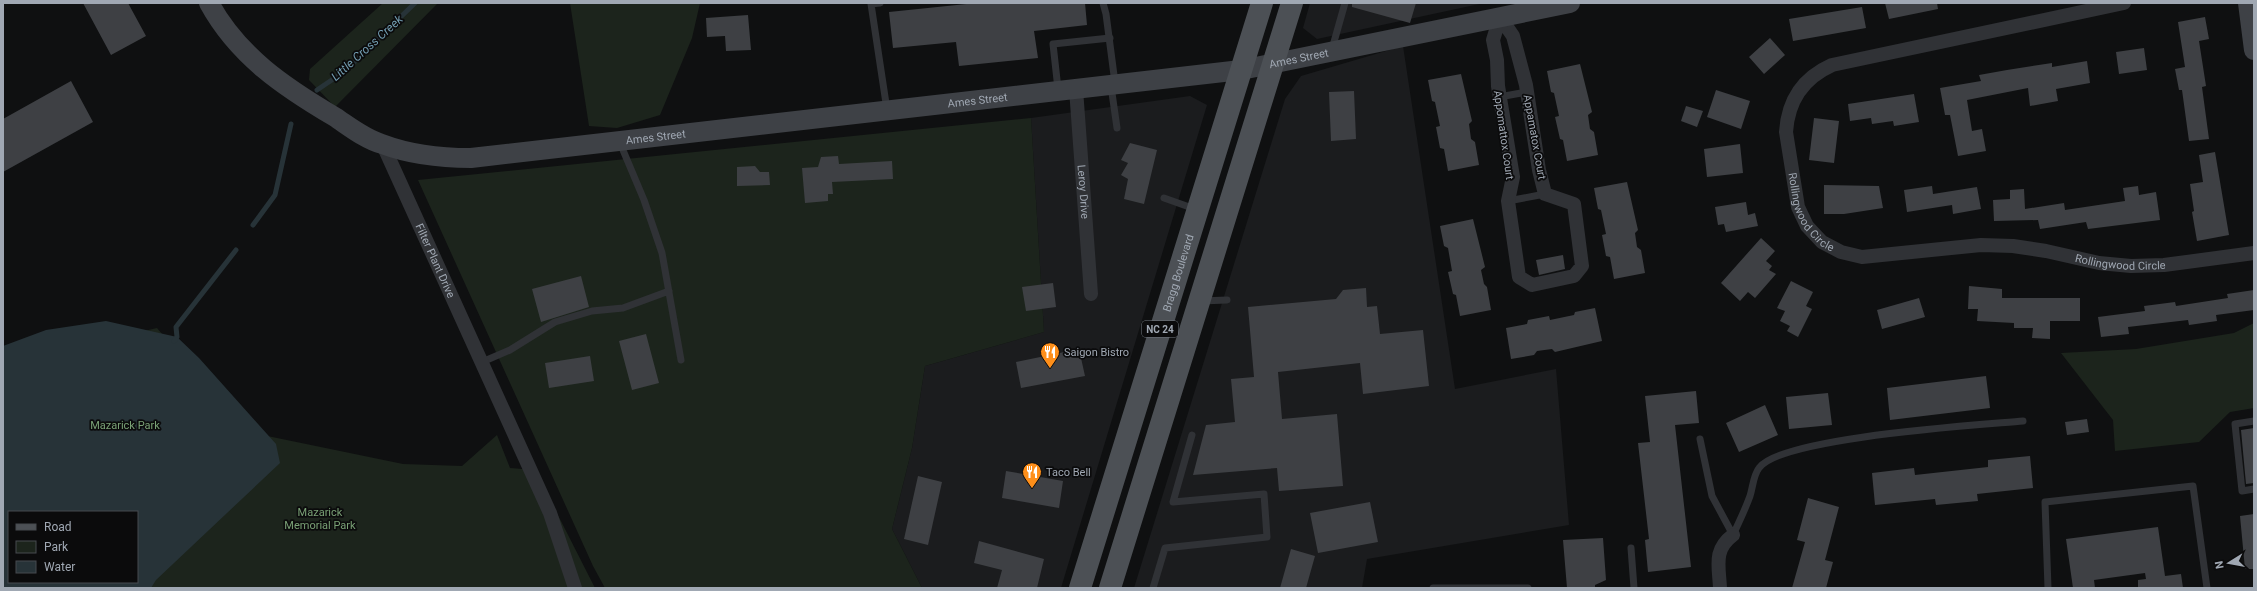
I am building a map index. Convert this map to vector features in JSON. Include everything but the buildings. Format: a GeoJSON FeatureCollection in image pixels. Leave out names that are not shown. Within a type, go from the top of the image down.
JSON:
{"type":"FeatureCollection","features":[{"type":"Feature","properties":{"kind":"main road","name":"Bragg Boulevard"},"geometry":{"type":"LineString","coordinates":[[1080,588],[1262,3]]}},
{"type":"Feature","properties":{"kind":"main road","name":"NC 24"},"geometry":{"type":"LineString","coordinates":[[1110,588],[1292,3]]}},
{"type":"Feature","properties":{"kind":"street"},"geometry":{"type":"LineString","coordinates":[[209,3],[216,17],[242,51],[259,66],[286,88],[383,145]]}},
{"type":"Feature","properties":{"kind":"street","name":"Ames Street"},"geometry":{"type":"LineString","coordinates":[[383,145],[408,152],[440,158],[471,158],[1241,70],[1570,3]]}},
{"type":"Feature","properties":{"kind":"street","name":"Rollingwood Circle"},"geometry":{"type":"LineString","coordinates":[[2124,3],[1832,65],[1813,75],[1796,96],[1787,122],[1786,132],[1798,207],[1802,217],[1814,235],[1831,248],[1862,257],[1981,245],[2013,246],[2046,250],[2099,263],[2131,266],[2164,265],[2254,253]]}},
{"type":"Feature","properties":{"kind":"street"},"geometry":{"type":"LineString","coordinates":[[2248,3],[2254,50]]}},
{"type":"Feature","properties":{"kind":"street","name":"Appamatox Court"},"geometry":{"type":"LineString","coordinates":[[1500,17],[1513,36],[1528,92],[1539,170],[1545,194],[1574,204],[1582,266],[1574,276],[1532,285],[1519,277]]}},
{"type":"Feature","properties":{"kind":"street","name":"Appomattox Court"},"geometry":{"type":"LineString","coordinates":[[1500,17],[1493,40],[1497,60],[1499,97],[1512,177],[1508,201],[1519,277]]}},
{"type":"Feature","properties":{"kind":"street","name":"Leroy Drive"},"geometry":{"type":"LineString","coordinates":[[1067,90],[1091,294]]}},
{"type":"Feature","properties":{"kind":"street","name":"Filter Plant Drive"},"geometry":{"type":"LineString","coordinates":[[383,145],[550,513],[575,588]]}},
{"type":"Feature","properties":{"kind":"street"},"geometry":{"type":"LineString","coordinates":[[1720,588],[1718,554],[1723,543],[1733,535]]}},
{"type":"Feature","properties":{"kind":"lane"},"geometry":{"type":"LineString","coordinates":[[880,3],[871,4],[887,111]]}},
{"type":"Feature","properties":{"kind":"lane"},"geometry":{"type":"LineString","coordinates":[[1102,3],[1110,38],[1116,128]]}},
{"type":"Feature","properties":{"kind":"lane"},"geometry":{"type":"LineString","coordinates":[[1331,52],[1345,3]]}},
{"type":"Feature","properties":{"kind":"lane"},"geometry":{"type":"LineString","coordinates":[[1067,90],[1053,44],[1110,38]]}},
{"type":"Feature","properties":{"kind":"lane"},"geometry":{"type":"LineString","coordinates":[[1499,97],[1528,92]]}},
{"type":"Feature","properties":{"kind":"lane"},"geometry":{"type":"LineString","coordinates":[[619,141],[644,200],[662,253],[681,360]]}},
{"type":"Feature","properties":{"kind":"lane"},"geometry":{"type":"LineString","coordinates":[[1508,201],[1545,194]]}},
{"type":"Feature","properties":{"kind":"lane"},"geometry":{"type":"LineString","coordinates":[[1164,198],[1197,210]]}},
{"type":"Feature","properties":{"kind":"lane"},"geometry":{"type":"LineString","coordinates":[[482,362],[510,350],[554,322],[592,311],[623,308],[669,291]]}},
{"type":"Feature","properties":{"kind":"lane"},"geometry":{"type":"LineString","coordinates":[[1199,301],[1227,300]]}},
{"type":"Feature","properties":{"kind":"lane"},"geometry":{"type":"LineString","coordinates":[[1733,535],[1750,496],[1760,467],[1771,459],[1785,453],[1873,434],[2023,421]]}},
{"type":"Feature","properties":{"kind":"lane"},"geometry":{"type":"LineString","coordinates":[[2254,421],[2234,424],[2242,491],[2254,490]]}},
{"type":"Feature","properties":{"kind":"lane"},"geometry":{"type":"LineString","coordinates":[[1153,588],[1165,548],[1267,537],[1264,494],[1173,502],[1192,435]]}},
{"type":"Feature","properties":{"kind":"lane"},"geometry":{"type":"LineString","coordinates":[[1700,439],[1712,496],[1733,535]]}},
{"type":"Feature","properties":{"kind":"lane"},"geometry":{"type":"LineString","coordinates":[[2048,588],[2046,502],[2193,486],[2207,588]]}},
{"type":"Feature","properties":{"kind":"lane"},"geometry":{"type":"LineString","coordinates":[[1631,548],[1634,588]]}},
{"type":"Feature","properties":{"kind":"lane"},"geometry":{"type":"LineString","coordinates":[[1433,588],[1528,588]]}},
{"type":"Feature","properties":{"kind":"shaded area"},"geometry":{"type":"Polygon","coordinates":[[[1310,3],[1484,3],[1317,39],[1303,28],[1310,3]]]}},
{"type":"Feature","properties":{"kind":"shaded area"},"geometry":{"type":"Polygon","coordinates":[[[1403,46],[1455,389],[1556,369],[1569,525],[1367,559],[1362,588],[1134,588],[1285,99],[1301,76],[1403,46]]]}},
{"type":"Feature","properties":{"kind":"shaded area"},"geometry":{"type":"Polygon","coordinates":[[[1190,96],[1207,105],[1061,588],[922,588],[892,529],[912,448],[925,366],[1044,332],[1031,118],[1190,96]]]}},
{"type":"Feature","properties":{"kind":"green space"},"geometry":{"type":"Polygon","coordinates":[[[383,3],[438,3],[335,107],[309,80],[310,69],[383,3]]]}},
{"type":"Feature","properties":{"kind":"green space"},"geometry":{"type":"Polygon","coordinates":[[[570,3],[700,3],[692,38],[660,115],[617,128],[589,126],[570,3]]]}},
{"type":"Feature","properties":{"kind":"green space"},"geometry":{"type":"Polygon","coordinates":[[[1031,118],[1044,332],[925,366],[912,448],[892,529],[922,588],[605,588],[593,566],[418,180],[1031,118]]]}},
{"type":"Feature","properties":{"kind":"green space"},"geometry":{"type":"Polygon","coordinates":[[[2254,323],[2254,408],[2230,412],[2199,442],[2115,451],[2113,420],[2061,353],[2136,349],[2234,333],[2254,323]]]}},
{"type":"Feature","properties":{"kind":"green space","name":"Mazarick Park"},"geometry":{"type":"Polygon","coordinates":[[[157,328],[248,435],[248,432],[403,464],[462,466],[497,435],[510,468],[535,470],[595,588],[3,588],[3,364],[157,328]]]}},
{"type":"Feature","properties":{"kind":"water"},"geometry":{"type":"Polygon","coordinates":[[[106,321],[177,337],[199,358],[276,444],[280,463],[156,580],[151,588],[3,588],[3,346],[46,330],[106,321]]]}},
{"type":"Feature","properties":{"kind":"waterway","name":"Little Cross Creek"},"geometry":{"type":"LineString","coordinates":[[317,90],[345,71],[415,3]]}},
{"type":"Feature","properties":{"kind":"waterway","name":"Little Cross Creek"},"geometry":{"type":"LineString","coordinates":[[253,225],[275,195],[291,124]]}},
{"type":"Feature","properties":{"kind":"waterway","name":"Little Cross Creek"},"geometry":{"type":"LineString","coordinates":[[174,341],[177,337],[176,327],[236,250]]}},
{"type":"Feature","properties":{"kind":"place","name":"Saigon Bistro"},"geometry":{"type":"Point","coordinates":[1050,369]}},
{"type":"Feature","properties":{"kind":"place","name":"Taco Bell"},"geometry":{"type":"Point","coordinates":[1032,489]}},
{"type":"Feature","properties":{"kind":"park label","name":"Mazarick Memorial Park"},"geometry":{"type":"Point","coordinates":[320,518]}}]}
